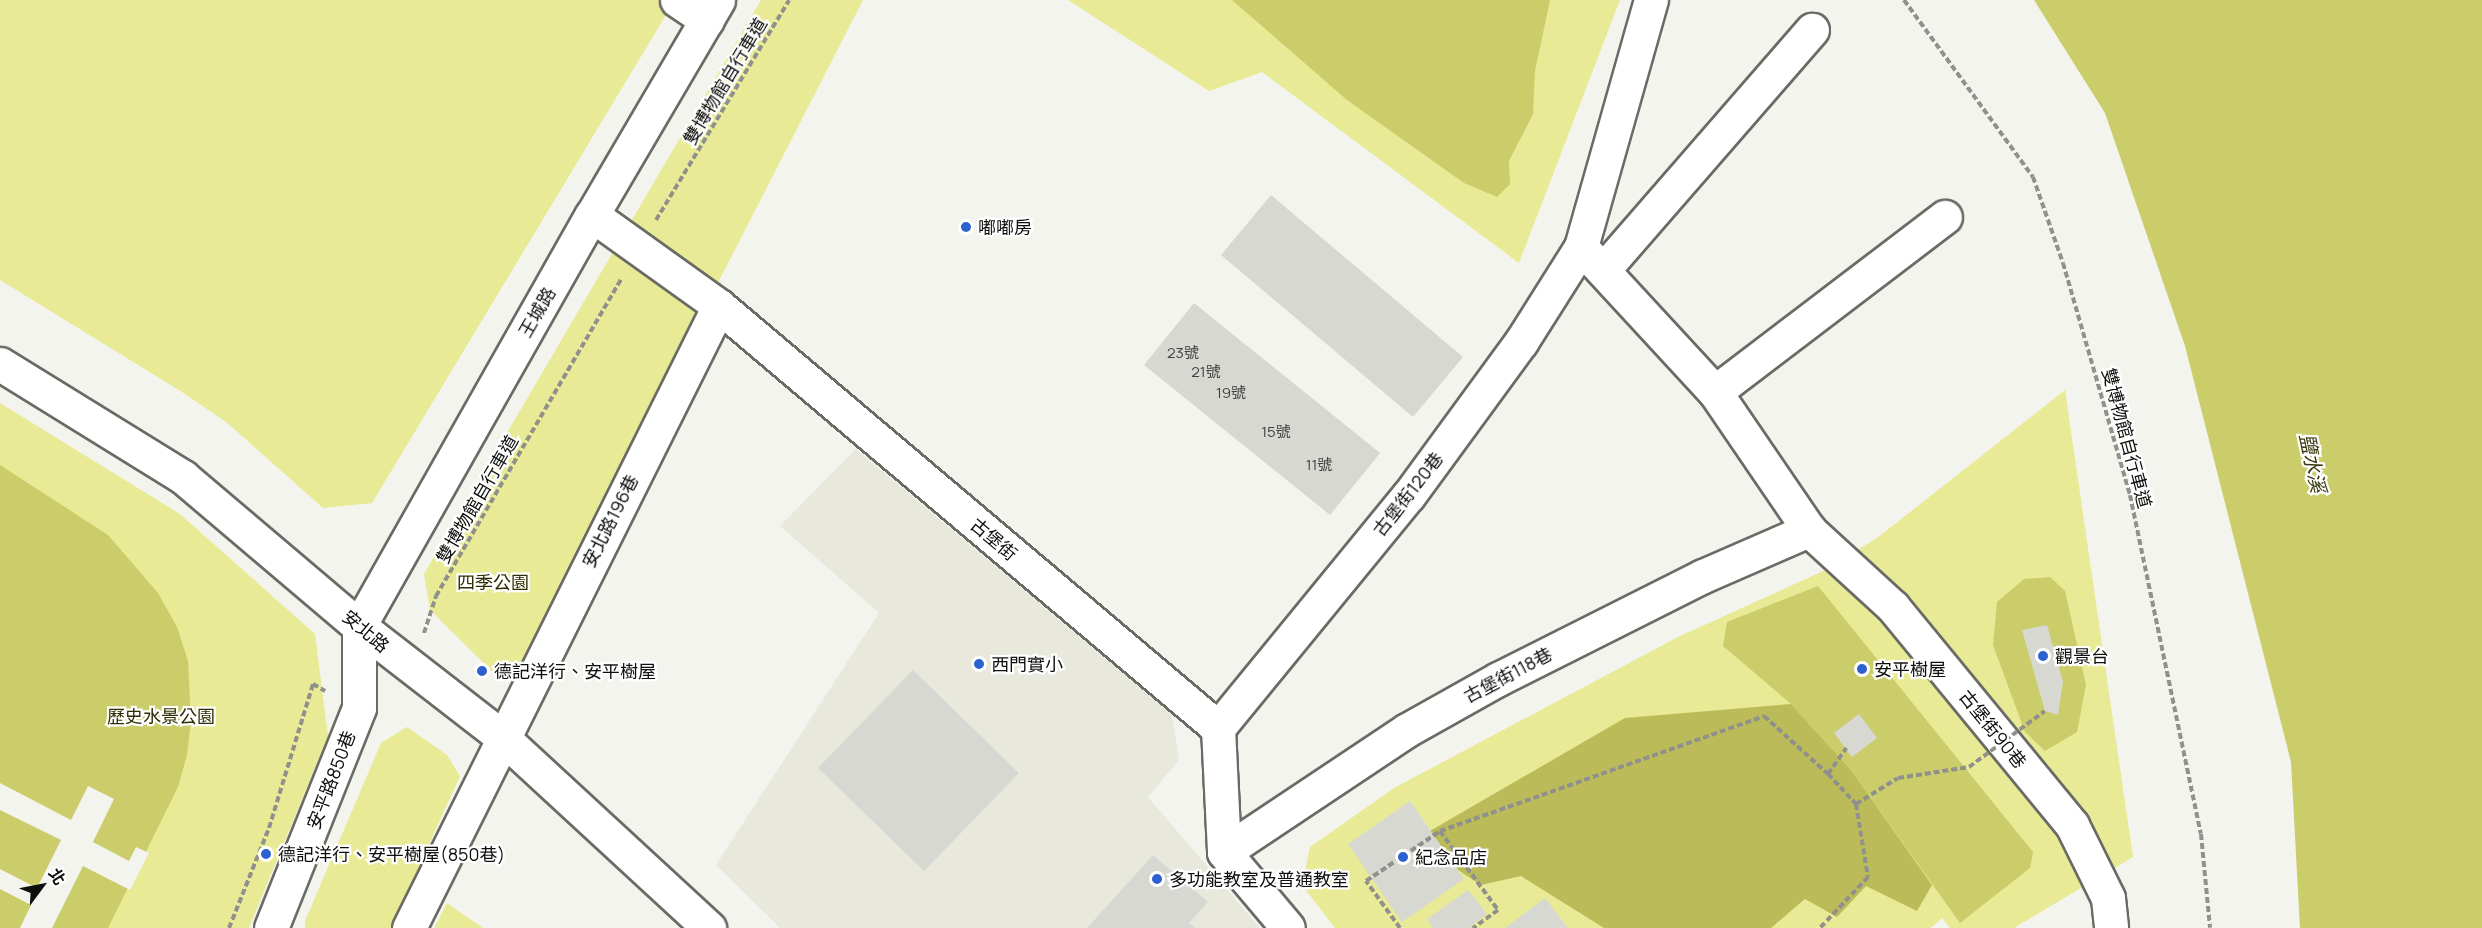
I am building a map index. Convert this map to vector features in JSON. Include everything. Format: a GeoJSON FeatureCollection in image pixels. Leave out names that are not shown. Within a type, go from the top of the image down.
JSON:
{"type":"FeatureCollection","features":[{"type":"Feature","properties":{"kind":"street"},"geometry":{"type":"LineString","coordinates":[[677,0],[713,10]]}},
{"type":"Feature","properties":{"kind":"street","name":"古堡街120巷"},"geometry":{"type":"LineString","coordinates":[[1218,728],[1409,495],[1521,342],[1581,246],[1650,0]]}},
{"type":"Feature","properties":{"kind":"street","name":"王城路"},"geometry":{"type":"LineString","coordinates":[[359,626],[592,215],[713,10]]}},
{"type":"Feature","properties":{"kind":"street"},"geometry":{"type":"LineString","coordinates":[[1604,269],[1812,30]]}},
{"type":"Feature","properties":{"kind":"street","name":"古堡街"},"geometry":{"type":"LineString","coordinates":[[592,215],[719,306],[1218,728]]}},
{"type":"Feature","properties":{"kind":"street"},"geometry":{"type":"LineString","coordinates":[[1715,392],[1945,216]]}},
{"type":"Feature","properties":{"kind":"street","name":"古堡街90巷"},"geometry":{"type":"LineString","coordinates":[[1581,246],[1715,392],[1809,530],[1893,607],[2072,825],[2108,898],[2111,928]]}},
{"type":"Feature","properties":{"kind":"street","name":"安北路196巷"},"geometry":{"type":"LineString","coordinates":[[409,928],[502,737],[719,306]]}},
{"type":"Feature","properties":{"kind":"street","name":"安北路"},"geometry":{"type":"LineString","coordinates":[[0,364],[183,477],[359,626],[502,737],[709,928]]}},
{"type":"Feature","properties":{"kind":"street","name":"古堡街118巷"},"geometry":{"type":"LineString","coordinates":[[1224,852],[1407,730],[1498,678],[1703,576],[1809,530]]}},
{"type":"Feature","properties":{"kind":"street","name":"安平路850巷"},"geometry":{"type":"LineString","coordinates":[[271,928],[359,708],[359,626]]}},
{"type":"Feature","properties":{"kind":"street"},"geometry":{"type":"LineString","coordinates":[[1218,728],[1224,852],[1288,928]]}},
{"type":"Feature","properties":{"kind":"path","name":"雙博物館自行車道"},"geometry":{"type":"LineString","coordinates":[[412,669],[436,596],[639,248],[789,0]]}},
{"type":"Feature","properties":{"kind":"path","name":"雙博物館自行車道"},"geometry":{"type":"LineString","coordinates":[[1904,0],[2033,177],[2063,264],[2133,507],[2201,834],[2210,928]]}},
{"type":"Feature","properties":{"kind":"path"},"geometry":{"type":"LineString","coordinates":[[229,928],[269,828],[313,684],[359,708]]}},
{"type":"Feature","properties":{"kind":"path"},"geometry":{"type":"LineString","coordinates":[[1856,804],[1898,778],[1969,767],[2045,711]]}},
{"type":"Feature","properties":{"kind":"path"},"geometry":{"type":"LineString","coordinates":[[1400,928],[1366,881],[1440,831],[1764,716],[1828,774],[1856,804],[1868,876],[1820,928]]}},
{"type":"Feature","properties":{"kind":"path"},"geometry":{"type":"LineString","coordinates":[[1828,774],[1846,748]]}},
{"type":"Feature","properties":{"kind":"path"},"geometry":{"type":"LineString","coordinates":[[1440,831],[1498,910],[1473,928]]}},
{"type":"Feature","properties":{"kind":"shaded area","name":"西門實小"},"geometry":{"type":"Polygon","coordinates":[[[856,449],[1172,715],[1179,760],[1148,797],[1260,928],[780,928],[716,865],[879,613],[780,526],[856,449]]]}},
{"type":"Feature","properties":{"kind":"shaded area"},"geometry":{"type":"Polygon","coordinates":[[[1791,704],[1851,770],[1932,885],[1917,911],[1866,886],[1837,917],[1805,899],[1771,928],[1604,928],[1521,876],[1481,885],[1458,870],[1430,831],[1625,718],[1791,704]]]}},
{"type":"Feature","properties":{"kind":"green space"},"geometry":{"type":"Polygon","coordinates":[[[0,0],[675,0],[372,503],[323,508],[226,422],[182,392],[0,280],[0,0]]]}},
{"type":"Feature","properties":{"kind":"green space","name":"四季公園"},"geometry":{"type":"Polygon","coordinates":[[[761,0],[863,0],[520,669],[499,678],[430,610],[424,574],[761,0]]]}},
{"type":"Feature","properties":{"kind":"green space"},"geometry":{"type":"Polygon","coordinates":[[[1068,0],[1620,0],[1519,263],[1262,72],[1209,91],[1068,0]]]}},
{"type":"Feature","properties":{"kind":"green space","name":"安平樹屋"},"geometry":{"type":"Polygon","coordinates":[[[2065,390],[2133,857],[2014,928],[1950,928],[1942,918],[1931,928],[1335,928],[1302,885],[1310,847],[1394,788],[1678,637],[1819,573],[1877,538],[2065,390]]]}},
{"type":"Feature","properties":{"kind":"green space","name":"歷史水景公園"},"geometry":{"type":"Polygon","coordinates":[[[0,403],[180,514],[315,634],[328,736],[249,928],[0,928],[0,403]]]}},
{"type":"Feature","properties":{"kind":"green space"},"geometry":{"type":"Polygon","coordinates":[[[407,727],[447,755],[460,776],[391,928],[305,928],[305,921],[381,743],[407,727]]]}},
{"type":"Feature","properties":{"kind":"green space"},"geometry":{"type":"Polygon","coordinates":[[[447,903],[483,928],[434,928],[447,903]]]}},
{"type":"Feature","properties":{"kind":"water"},"geometry":{"type":"Polygon","coordinates":[[[1232,0],[1550,0],[1535,71],[1533,114],[1509,161],[1510,184],[1497,197],[1464,183],[1347,100],[1232,0]]]}},
{"type":"Feature","properties":{"kind":"water","name":"鹽水溪"},"geometry":{"type":"Polygon","coordinates":[[[2034,0],[2482,0],[2482,928],[2300,928],[2291,762],[2185,346],[2105,113],[2034,0]]]}},
{"type":"Feature","properties":{"kind":"water"},"geometry":{"type":"Polygon","coordinates":[[[0,465],[108,535],[158,593],[177,627],[188,661],[191,721],[187,755],[178,787],[108,928],[0,928],[0,465]]]}},
{"type":"Feature","properties":{"kind":"water"},"geometry":{"type":"Polygon","coordinates":[[[2050,577],[2065,591],[2086,685],[2077,732],[2045,751],[2025,732],[1993,645],[1997,602],[2024,579],[2050,577]]]}},
{"type":"Feature","properties":{"kind":"water"},"geometry":{"type":"Polygon","coordinates":[[[1818,586],[2033,852],[2030,868],[1960,923],[1851,770],[1791,704],[1723,646],[1727,622],[1818,586]]]}},
{"type":"Feature","properties":{"kind":"pier"},"geometry":{"type":"Polygon","coordinates":[[[0,783],[71,820],[88,786],[114,799],[93,842],[129,861],[136,847],[149,853],[130,890],[83,866],[52,928],[20,928],[31,905],[0,889],[0,869],[37,888],[61,840],[0,810],[0,783]]]}},
{"type":"Feature","properties":{"kind":"building"},"geometry":{"type":"Polygon","coordinates":[[[1271,195],[1463,357],[1413,417],[1221,255],[1271,195]]]}},
{"type":"Feature","properties":{"kind":"building"},"geometry":{"type":"Polygon","coordinates":[[[1194,303],[1380,453],[1330,515],[1144,365],[1194,303]]]}},
{"type":"Feature","properties":{"kind":"building","name":"觀景台"},"geometry":{"type":"Polygon","coordinates":[[[2047,625],[2063,682],[2058,715],[2045,711],[2022,630],[2047,625]]]}},
{"type":"Feature","properties":{"kind":"building"},"geometry":{"type":"Polygon","coordinates":[[[913,670],[1019,773],[924,871],[818,768],[913,670]]]}},
{"type":"Feature","properties":{"kind":"building"},"geometry":{"type":"Polygon","coordinates":[[[1859,714],[1877,738],[1852,757],[1834,733],[1859,714]]]}},
{"type":"Feature","properties":{"kind":"building","name":"紀念品店"},"geometry":{"type":"Polygon","coordinates":[[[1410,801],[1464,879],[1402,922],[1348,844],[1410,801]]]}},
{"type":"Feature","properties":{"kind":"building","name":"多功能教室及普通教室"},"geometry":{"type":"Polygon","coordinates":[[[1153,855],[1208,902],[1189,923],[1195,928],[1087,928],[1153,855]]]}},
{"type":"Feature","properties":{"kind":"building"},"geometry":{"type":"Polygon","coordinates":[[[1468,890],[1487,914],[1469,928],[1433,928],[1427,919],[1468,890]]]}},
{"type":"Feature","properties":{"kind":"building"},"geometry":{"type":"Polygon","coordinates":[[[1545,898],[1568,928],[1505,928],[1545,898]]]}},
{"type":"Feature","properties":{"kind":"place","name":"嘟嘟房"},"geometry":{"type":"Point","coordinates":[966,227]}},
{"type":"Feature","properties":{"kind":"place","name":"觀景台"},"geometry":{"type":"Point","coordinates":[2043,656]}},
{"type":"Feature","properties":{"kind":"place","name":"西門實小"},"geometry":{"type":"Point","coordinates":[979,664]}},
{"type":"Feature","properties":{"kind":"place","name":"安平樹屋"},"geometry":{"type":"Point","coordinates":[1862,669]}},
{"type":"Feature","properties":{"kind":"place","name":"德記洋行、安平樹屋"},"geometry":{"type":"Point","coordinates":[482,671]}},
{"type":"Feature","properties":{"kind":"place","name":"德記洋行、安平樹屋(850巷)"},"geometry":{"type":"Point","coordinates":[266,854]}},
{"type":"Feature","properties":{"kind":"place","name":"紀念品店"},"geometry":{"type":"Point","coordinates":[1403,857]}},
{"type":"Feature","properties":{"kind":"place","name":"多功能教室及普通教室"},"geometry":{"type":"Point","coordinates":[1157,879]}}]}
